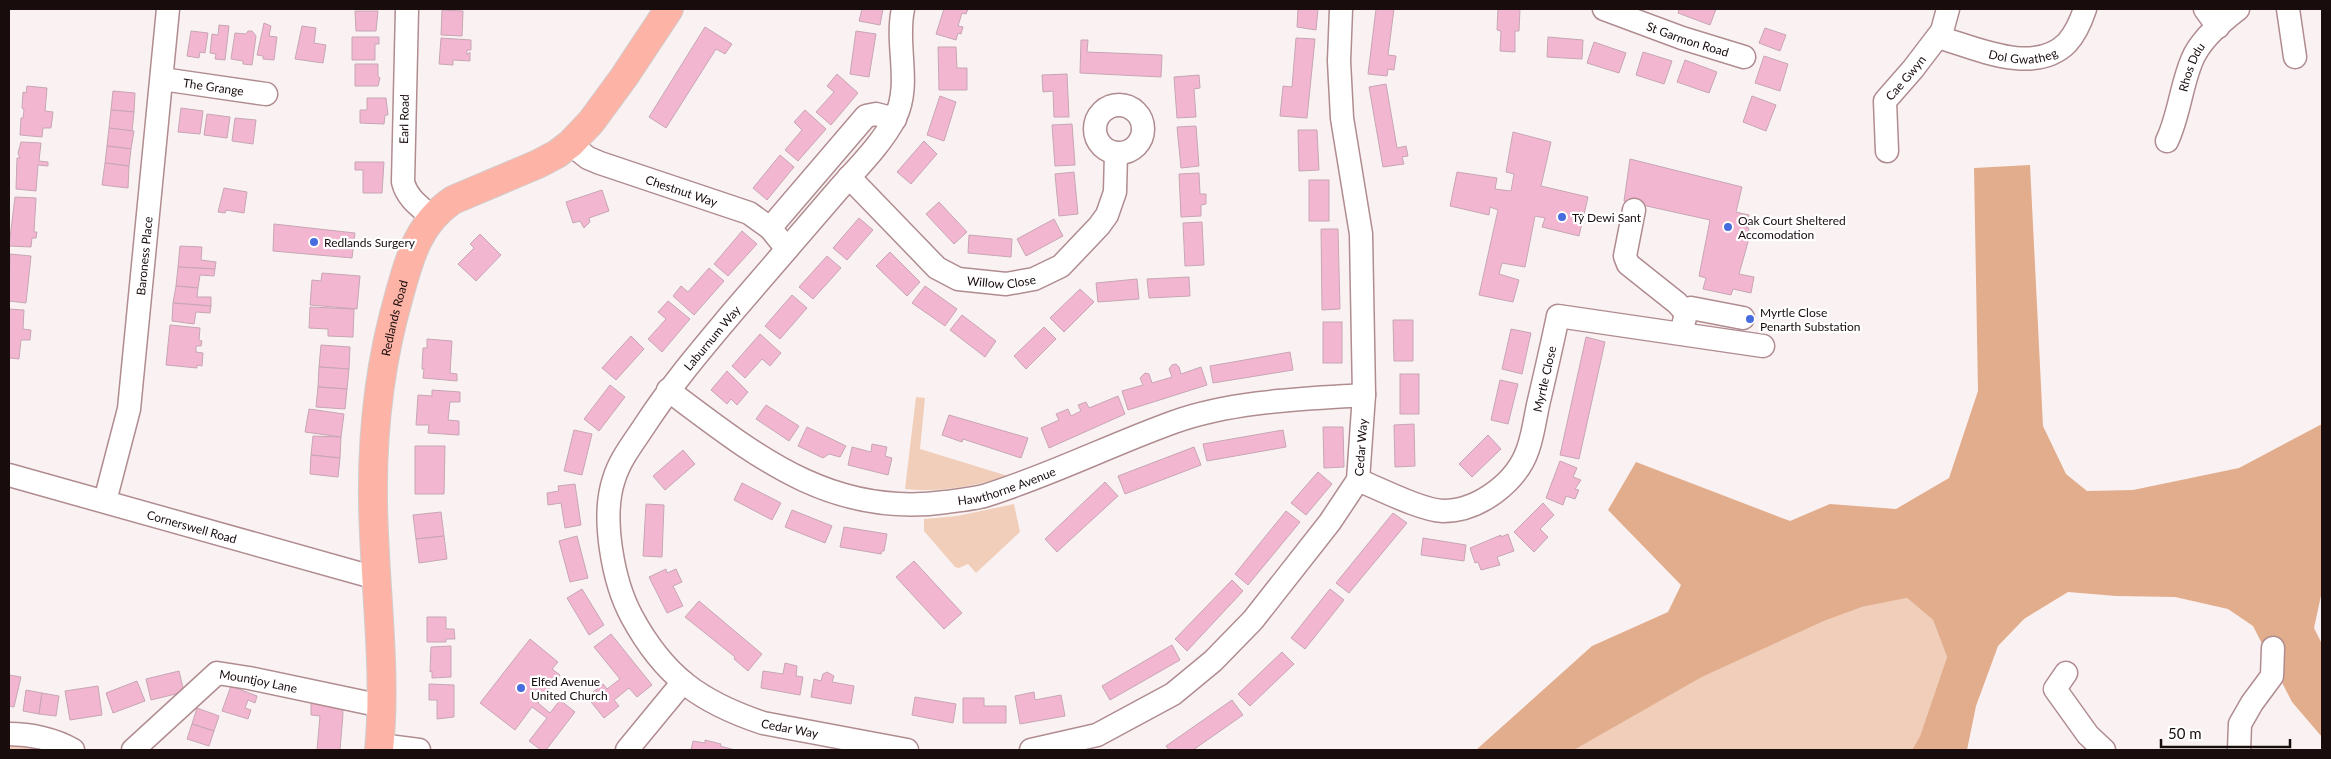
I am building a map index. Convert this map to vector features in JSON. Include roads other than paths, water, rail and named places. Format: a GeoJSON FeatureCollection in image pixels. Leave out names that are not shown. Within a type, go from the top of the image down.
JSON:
{"type":"FeatureCollection","features":[{"type":"Feature","properties":{"kind":"main road","name":"Redlands Road"},"geometry":{"type":"LineString","coordinates":[[380,748],[382,706],[373,474],[378,397],[395,310],[408,263],[422,232],[432,217],[453,200],[538,164],[570,144],[591,122],[624,77],[669,9]]}},
{"type":"Feature","properties":{"kind":"street","name":"Baroness Place"},"geometry":{"type":"LineString","coordinates":[[105,501],[129,409],[168,9]]}},
{"type":"Feature","properties":{"kind":"street","name":"Earl Road"},"geometry":{"type":"LineString","coordinates":[[407,9],[403,182],[409,198],[432,217]]}},
{"type":"Feature","properties":{"kind":"street","name":"Laburnum Way"},"geometry":{"type":"LineString","coordinates":[[683,682],[652,649],[625,604],[614,567],[610,496],[621,462],[668,390],[849,177],[895,119],[903,90],[901,20],[903,9]]}},
{"type":"Feature","properties":{"kind":"street","name":"Cedar Way"},"geometry":{"type":"LineString","coordinates":[[1032,750],[1097,736],[1173,694],[1213,661],[1253,620],[1335,515],[1358,480],[1364,396],[1361,234],[1342,118],[1339,61],[1341,9]]}},
{"type":"Feature","properties":{"kind":"street","name":"St Garmon Road"},"geometry":{"type":"LineString","coordinates":[[1604,9],[1682,38],[1744,57]]}},
{"type":"Feature","properties":{"kind":"street","name":"Cae Gwyn"},"geometry":{"type":"LineString","coordinates":[[1887,151],[1885,101],[1938,37],[1942,31],[1948,9]]}},
{"type":"Feature","properties":{"kind":"street","name":"Dol Gwatheg"},"geometry":{"type":"LineString","coordinates":[[1938,37],[2002,55],[2041,58],[2056,51],[2068,42],[2077,30],[2086,9]]}},
{"type":"Feature","properties":{"kind":"street"},"geometry":{"type":"LineString","coordinates":[[2205,9],[2218,27]]}},
{"type":"Feature","properties":{"kind":"street","name":"Rhos Ddu"},"geometry":{"type":"LineString","coordinates":[[2168,142],[2192,60],[2200,46],[2238,9]]}},
{"type":"Feature","properties":{"kind":"street"},"geometry":{"type":"LineString","coordinates":[[2288,9],[2295,57]]}},
{"type":"Feature","properties":{"kind":"street","name":"The Grange"},"geometry":{"type":"LineString","coordinates":[[162,79],[266,94]]}},
{"type":"Feature","properties":{"kind":"street"},"geometry":{"type":"LineString","coordinates":[[770,228],[866,116],[876,114],[895,119]]}},
{"type":"Feature","properties":{"kind":"street","name":"Chestnut Way"},"geometry":{"type":"LineString","coordinates":[[570,144],[588,158],[749,213],[770,228],[787,249]]}},
{"type":"Feature","properties":{"kind":"street","name":"Willow Close"},"geometry":{"type":"LineString","coordinates":[[849,177],[937,268],[958,279],[1006,284],[1034,279],[1061,266],[1099,226],[1111,206],[1115,192],[1116,153]]}},
{"type":"Feature","properties":{"kind":"street"},"geometry":{"type":"LineString","coordinates":[[1634,210],[1625,256],[1628,264],[1677,303],[1684,324]]}},
{"type":"Feature","properties":{"kind":"street"},"geometry":{"type":"LineString","coordinates":[[1684,324],[1692,308],[1743,318]]}},
{"type":"Feature","properties":{"kind":"street","name":"Myrtle Close"},"geometry":{"type":"LineString","coordinates":[[1358,480],[1421,506],[1442,511],[1458,509],[1482,500],[1502,487],[1515,473],[1528,450],[1558,316],[1684,324],[1763,346]]}},
{"type":"Feature","properties":{"kind":"street","name":"Hawthorne Avenue"},"geometry":{"type":"LineString","coordinates":[[668,390],[754,454],[797,477],[819,487],[861,500],[921,505],[982,497],[1064,468],[1174,422],[1210,412],[1292,399],[1364,396]]}},
{"type":"Feature","properties":{"kind":"street","name":"Cornerswell Road"},"geometry":{"type":"LineString","coordinates":[[9,475],[376,578]]}},
{"type":"Feature","properties":{"kind":"street"},"geometry":{"type":"LineString","coordinates":[[2239,750],[2240,724],[2252,703],[2272,676],[2273,648]]}},
{"type":"Feature","properties":{"kind":"street","name":"Mountjoy Lane"},"geometry":{"type":"LineString","coordinates":[[133,750],[217,673],[382,706]]}},
{"type":"Feature","properties":{"kind":"street"},"geometry":{"type":"LineString","coordinates":[[2066,673],[2055,689],[2088,735],[2104,750]]}},
{"type":"Feature","properties":{"kind":"street"},"geometry":{"type":"LineString","coordinates":[[627,750],[683,682]]}},
{"type":"Feature","properties":{"kind":"street","name":"Cedar Way"},"geometry":{"type":"LineString","coordinates":[[683,682],[700,696],[718,706],[763,723],[907,750]]}},
{"type":"Feature","properties":{"kind":"street"},"geometry":{"type":"LineString","coordinates":[[9,734],[23,734],[45,739],[73,750]]}},
{"type":"Feature","properties":{"kind":"street"},"geometry":{"type":"LineString","coordinates":[[380,748],[418,750]]}},
{"type":"Feature","properties":{"kind":"place","name":"Tŷ Dewi Sant"},"geometry":{"type":"Point","coordinates":[1562,217]}},
{"type":"Feature","properties":{"kind":"place","name":"Oak Court Sheltered Accomodation"},"geometry":{"type":"Point","coordinates":[1728,227]}},
{"type":"Feature","properties":{"kind":"place","name":"Redlands Surgery"},"geometry":{"type":"Point","coordinates":[314,242]}},
{"type":"Feature","properties":{"kind":"place","name":"Myrtle Close Penarth Substation"},"geometry":{"type":"Point","coordinates":[1750,319]}},
{"type":"Feature","properties":{"kind":"place","name":"Elfed Avenue United Church"},"geometry":{"type":"Point","coordinates":[521,688]}}]}
